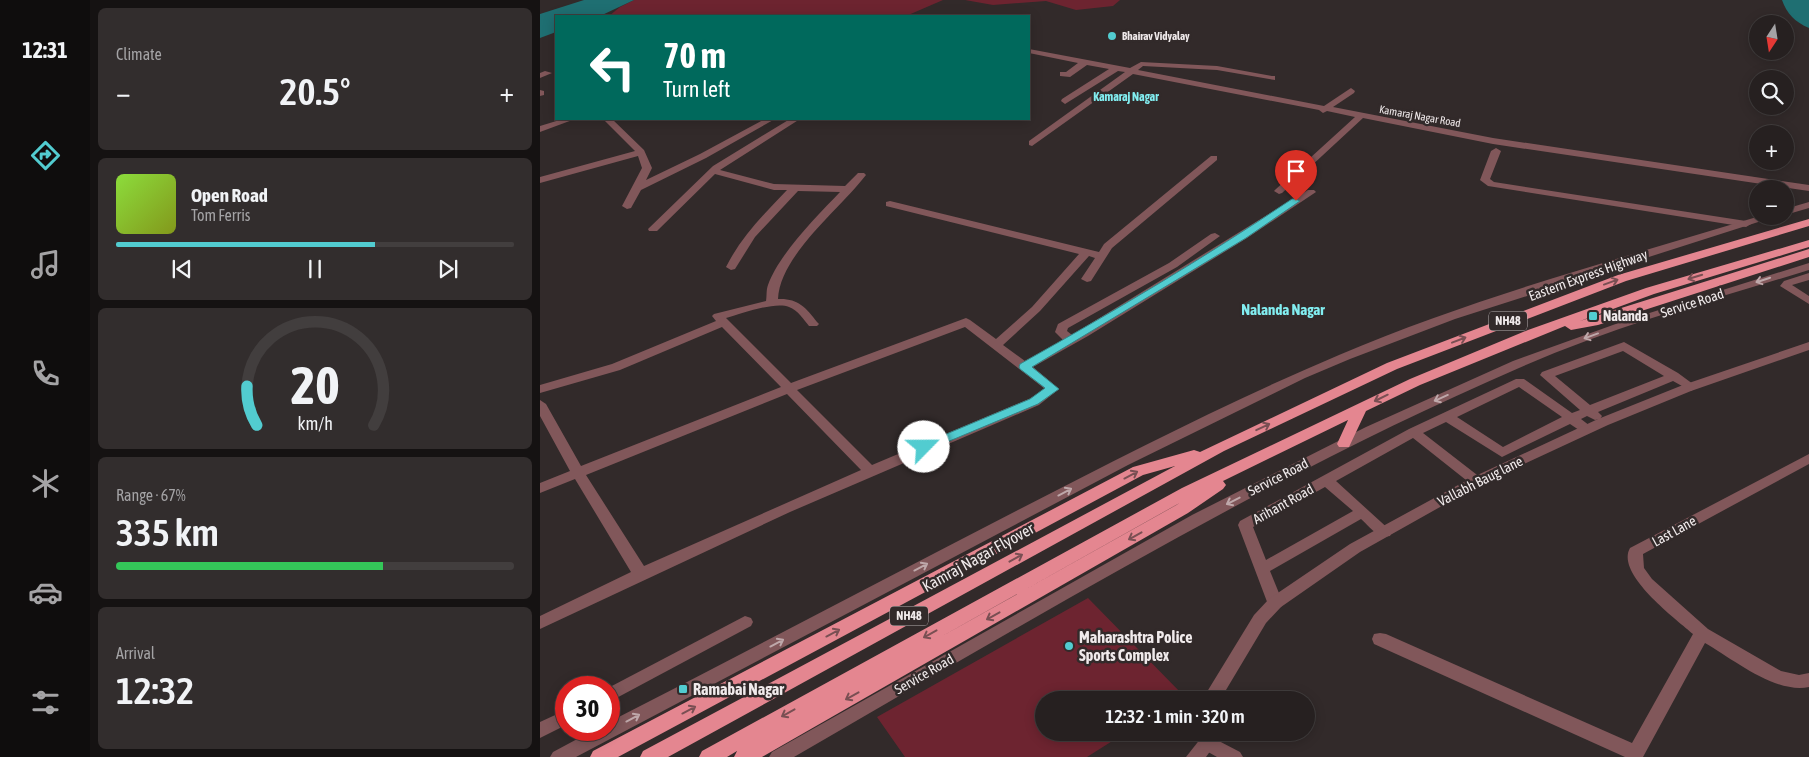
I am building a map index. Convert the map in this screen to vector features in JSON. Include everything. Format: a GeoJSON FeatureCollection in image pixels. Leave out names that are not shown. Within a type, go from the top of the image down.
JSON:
{"type":"FeatureCollection","features":[{"type":"Feature","properties":{"kind":"highway","name":"Eastern Express Highway"},"geometry":{"type":"LineString","coordinates":[[1219,448],[1392,366],[1554,303],[1622,278],[1809,222]]}},
{"type":"Feature","properties":{"kind":"highway","name":"NH48"},"geometry":{"type":"LineString","coordinates":[[710,757],[1187,492],[1415,382],[1532,333],[1650,292],[1809,242]]}},
{"type":"Feature","properties":{"kind":"highway"},"geometry":{"type":"LineString","coordinates":[[1532,333],[1593,322],[1809,253]]}},
{"type":"Feature","properties":{"kind":"highway"},"geometry":{"type":"LineString","coordinates":[[1344,444],[1360,409]]}},
{"type":"Feature","properties":{"kind":"highway","name":"Kamraj Nagar Flyover"},"geometry":{"type":"LineString","coordinates":[[650,757],[1219,448]]}},
{"type":"Feature","properties":{"kind":"highway"},"geometry":{"type":"LineString","coordinates":[[600,757],[1138,471],[1219,448]]}},
{"type":"Feature","properties":{"kind":"highway"},"geometry":{"type":"LineString","coordinates":[[744,757],[1182,509],[1265,454]]}},
{"type":"Feature","properties":{"kind":"street","name":"Kamaraj Nagar Road"},"geometry":{"type":"LineString","coordinates":[[1030,53],[1493,141],[1809,188]]}},
{"type":"Feature","properties":{"kind":"street"},"geometry":{"type":"LineString","coordinates":[[1063,74],[1067,75],[1085,62]]}},
{"type":"Feature","properties":{"kind":"street"},"geometry":{"type":"LineString","coordinates":[[1032,143],[1138,65],[1217,68],[1272,78]]}},
{"type":"Feature","properties":{"kind":"street"},"geometry":{"type":"LineString","coordinates":[[1065,101],[1115,69]]}},
{"type":"Feature","properties":{"kind":"street"},"geometry":{"type":"LineString","coordinates":[[1323,110],[1352,91]]}},
{"type":"Feature","properties":{"kind":"street"},"geometry":{"type":"LineString","coordinates":[[1279,191],[1360,117]]}},
{"type":"Feature","properties":{"kind":"street"},"geometry":{"type":"LineString","coordinates":[[540,129],[568,120]]}},
{"type":"Feature","properties":{"kind":"street"},"geometry":{"type":"LineString","coordinates":[[608,120],[641,152],[647,168],[628,206]]}},
{"type":"Feature","properties":{"kind":"street"},"geometry":{"type":"LineString","coordinates":[[636,188],[703,156],[769,120]]}},
{"type":"Feature","properties":{"kind":"street"},"geometry":{"type":"LineString","coordinates":[[653,229],[713,170],[794,120]]}},
{"type":"Feature","properties":{"kind":"street"},"geometry":{"type":"LineString","coordinates":[[1496,151],[1485,180],[1491,184],[1746,224]]}},
{"type":"Feature","properties":{"kind":"street"},"geometry":{"type":"LineString","coordinates":[[540,180],[641,152]]}},
{"type":"Feature","properties":{"kind":"street"},"geometry":{"type":"LineString","coordinates":[[1087,279],[1108,246],[1214,158]]}},
{"type":"Feature","properties":{"kind":"street"},"geometry":{"type":"LineString","coordinates":[[713,170],[767,186],[847,189]]}},
{"type":"Feature","properties":{"kind":"street"},"geometry":{"type":"LineString","coordinates":[[772,303],[773,286],[785,264],[811,229],[861,175]]}},
{"type":"Feature","properties":{"kind":"street"},"geometry":{"type":"LineString","coordinates":[[731,267],[739,250],[750,234],[796,188]]}},
{"type":"Feature","properties":{"kind":"street"},"geometry":{"type":"LineString","coordinates":[[1024,367],[1084,333],[1311,192]]}},
{"type":"Feature","properties":{"kind":"street"},"geometry":{"type":"LineString","coordinates":[[890,204],[1086,254],[1101,256]]}},
{"type":"Feature","properties":{"kind":"street"},"geometry":{"type":"LineString","coordinates":[[1794,209],[1809,205]]}},
{"type":"Feature","properties":{"kind":"street"},"geometry":{"type":"LineString","coordinates":[[559,757],[1105,471],[1226,411],[1345,357],[1458,313],[1555,281],[1749,223]]}},
{"type":"Feature","properties":{"kind":"street"},"geometry":{"type":"LineString","coordinates":[[1070,340],[1061,332],[1062,326],[1173,265],[1215,236]]}},
{"type":"Feature","properties":{"kind":"street"},"geometry":{"type":"LineString","coordinates":[[996,345],[1036,309],[1086,254]]}},
{"type":"Feature","properties":{"kind":"street","name":"Service Road"},"geometry":{"type":"LineString","coordinates":[[778,757],[1197,519],[1344,444],[1517,364],[1628,323],[1809,266]]}},
{"type":"Feature","properties":{"kind":"street"},"geometry":{"type":"LineString","coordinates":[[1809,276],[1788,283],[1786,286],[1809,301]]}},
{"type":"Feature","properties":{"kind":"street"},"geometry":{"type":"LineString","coordinates":[[813,324],[795,303],[785,301],[718,316],[869,470]]}},
{"type":"Feature","properties":{"kind":"street"},"geometry":{"type":"LineString","coordinates":[[540,389],[616,367],[724,322]]}},
{"type":"Feature","properties":{"kind":"street"},"geometry":{"type":"LineString","coordinates":[[540,488],[790,388],[966,322],[1053,389],[1034,402],[869,470],[640,572],[540,623]]}},
{"type":"Feature","properties":{"kind":"street"},"geometry":{"type":"LineString","coordinates":[[1604,422],[1546,376],[1624,346],[1691,386]]}},
{"type":"Feature","properties":{"kind":"street","name":"Vallabh Baug lane"},"geometry":{"type":"LineString","coordinates":[[1216,691],[1260,619],[1275,603],[1355,548],[1476,481],[1604,422],[1691,386],[1809,346]]}},
{"type":"Feature","properties":{"kind":"street"},"geometry":{"type":"LineString","coordinates":[[1446,416],[1502,453],[1571,418],[1590,412],[1674,376]]}},
{"type":"Feature","properties":{"kind":"street"},"geometry":{"type":"LineString","coordinates":[[1326,480],[1414,432],[1520,382],[1587,430]]}},
{"type":"Feature","properties":{"kind":"street"},"geometry":{"type":"LineString","coordinates":[[540,404],[578,473],[640,572]]}},
{"type":"Feature","properties":{"kind":"street"},"geometry":{"type":"LineString","coordinates":[[1414,432],[1476,481]]}},
{"type":"Feature","properties":{"kind":"street","name":"Last Lane"},"geometry":{"type":"LineString","coordinates":[[1702,633],[1647,583],[1636,569],[1635,552],[1805,464]]}},
{"type":"Feature","properties":{"kind":"street","name":"Arihant Road"},"geometry":{"type":"LineString","coordinates":[[1275,603],[1245,525],[1326,480],[1385,532]]}},
{"type":"Feature","properties":{"kind":"street"},"geometry":{"type":"LineString","coordinates":[[1262,569],[1362,512]]}},
{"type":"Feature","properties":{"kind":"street"},"geometry":{"type":"LineString","coordinates":[[620,688],[745,622]]}},
{"type":"Feature","properties":{"kind":"street"},"geometry":{"type":"LineString","coordinates":[[1380,639],[1635,755],[1702,633],[1777,677],[1799,682],[1809,680]]}},
{"type":"Feature","properties":{"kind":"street"},"geometry":{"type":"LineString","coordinates":[[540,731],[555,723]]}},
{"type":"Feature","properties":{"kind":"street"},"geometry":{"type":"LineString","coordinates":[[1194,757],[1204,741]]}},
{"type":"Feature","properties":{"kind":"street"},"geometry":{"type":"LineString","coordinates":[[1210,741],[1234,757]]}},
{"type":"Feature","properties":{"kind":"shaded area"},"geometry":{"type":"Polygon","coordinates":[[[634,0],[943,0],[908,15],[610,15],[620,7],[634,0]]]}},
{"type":"Feature","properties":{"kind":"shaded area"},"geometry":{"type":"Polygon","coordinates":[[[965,0],[1120,0],[1113,6],[1076,10],[1046,1],[993,5],[965,0]]]}},
{"type":"Feature","properties":{"kind":"shaded area","name":"Maharashtra Police Sports Complex"},"geometry":{"type":"Polygon","coordinates":[[[1088,598],[1179,691],[1035,691],[1035,741],[1112,741],[1087,757],[905,757],[877,717],[1088,598]]]}},
{"type":"Feature","properties":{"kind":"water"},"geometry":{"type":"Polygon","coordinates":[[[584,0],[634,0],[602,15],[555,15],[555,32],[540,38],[540,14],[584,0]]]}},
{"type":"Feature","properties":{"kind":"water"},"geometry":{"type":"Polygon","coordinates":[[[1782,0],[1809,0],[1809,28],[1794,18],[1794,15],[1790,15],[1782,0]]]}},
{"type":"Feature","properties":{"kind":"place","name":"Bhairav Vidyalay"},"geometry":{"type":"Point","coordinates":[1112,36]}},
{"type":"Feature","properties":{"kind":"place","name":"Nalanda"},"geometry":{"type":"Point","coordinates":[1593,316]}},
{"type":"Feature","properties":{"kind":"place","name":"Maharashtra Police Sports Complex"},"geometry":{"type":"Point","coordinates":[1069,646]}},
{"type":"Feature","properties":{"kind":"place","name":"Ramabai Nagar"},"geometry":{"type":"Point","coordinates":[683,689]}},
{"type":"Feature","properties":{"kind":"district","name":"Kamaraj Nagar"},"geometry":{"type":"Point","coordinates":[1126,97]}},
{"type":"Feature","properties":{"kind":"district","name":"Nalanda Nagar"},"geometry":{"type":"Point","coordinates":[1283,310]}},
{"type":"Feature","properties":{"kind":"route"},"geometry":{"type":"LineString","coordinates":[[924,447],[1034,402],[1053,389],[1024,367],[1084,333],[1243,236],[1296,201]]}}]}
